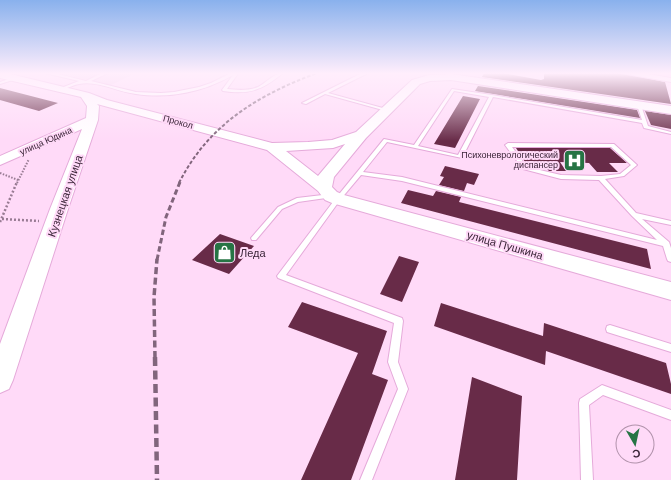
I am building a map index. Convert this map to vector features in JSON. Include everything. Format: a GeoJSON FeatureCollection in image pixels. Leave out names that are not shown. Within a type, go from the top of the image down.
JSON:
{"type":"FeatureCollection","features":[{"type":"Feature","properties":{"kind":"main road","name":"Кузнецкая улица"},"geometry":{"type":"LineString","coordinates":[[0,380],[92,119],[94,106],[86,95]]}},
{"type":"Feature","properties":{"kind":"main road","name":"Прокол"},"geometry":{"type":"LineString","coordinates":[[88,95],[103,102],[272,148]]}},
{"type":"Feature","properties":{"kind":"main road"},"geometry":{"type":"LineString","coordinates":[[93,95],[133,102],[280,139],[333,139],[361,135]]}},
{"type":"Feature","properties":{"kind":"main road"},"geometry":{"type":"LineString","coordinates":[[331,194],[326,176],[361,135],[404,95]]}},
{"type":"Feature","properties":{"kind":"main road"},"geometry":{"type":"LineString","coordinates":[[577,95],[671,110]]}},
{"type":"Feature","properties":{"kind":"main road","name":"улица Юдина"},"geometry":{"type":"LineString","coordinates":[[0,161],[92,119],[98,112],[107,108],[122,106]]}},
{"type":"Feature","properties":{"kind":"main road"},"geometry":{"type":"LineString","coordinates":[[272,148],[333,144],[361,135]]}},
{"type":"Feature","properties":{"kind":"main road"},"geometry":{"type":"LineString","coordinates":[[272,148],[331,194]]}},
{"type":"Feature","properties":{"kind":"main road","name":"улица Пушкина"},"geometry":{"type":"LineString","coordinates":[[331,194],[671,291]]}},
{"type":"Feature","properties":{"kind":"lane"},"geometry":{"type":"LineString","coordinates":[[304,103],[319,95]]}},
{"type":"Feature","properties":{"kind":"lane"},"geometry":{"type":"LineString","coordinates":[[333,95],[388,111]]}},
{"type":"Feature","properties":{"kind":"lane"},"geometry":{"type":"LineString","coordinates":[[415,147],[449,95]]}},
{"type":"Feature","properties":{"kind":"lane"},"geometry":{"type":"LineString","coordinates":[[488,95],[644,122]]}},
{"type":"Feature","properties":{"kind":"lane"},"geometry":{"type":"LineString","coordinates":[[366,480],[403,389],[393,362],[399,321],[281,276],[331,194],[360,173],[386,140],[460,157],[492,96]]}},
{"type":"Feature","properties":{"kind":"lane"},"geometry":{"type":"LineString","coordinates":[[639,105],[646,127],[671,133]]}},
{"type":"Feature","properties":{"kind":"lane"},"geometry":{"type":"LineString","coordinates":[[601,178],[622,175],[634,165],[612,145],[508,145],[525,168],[561,177],[601,178],[634,215],[668,245],[671,260]]}},
{"type":"Feature","properties":{"kind":"lane"},"geometry":{"type":"LineString","coordinates":[[360,173],[402,179],[668,245]]}},
{"type":"Feature","properties":{"kind":"lane"},"geometry":{"type":"LineString","coordinates":[[254,238],[280,208],[297,200],[331,194]]}},
{"type":"Feature","properties":{"kind":"lane"},"geometry":{"type":"LineString","coordinates":[[634,215],[671,223]]}},
{"type":"Feature","properties":{"kind":"lane"},"geometry":{"type":"LineString","coordinates":[[610,329],[671,348]]}},
{"type":"Feature","properties":{"kind":"lane"},"geometry":{"type":"LineString","coordinates":[[586,480],[584,403],[602,390],[671,415]]}},
{"type":"Feature","properties":{"kind":"path"},"geometry":{"type":"LineString","coordinates":[[30,157],[18,180],[1,220],[35,222],[57,218]]}},
{"type":"Feature","properties":{"kind":"path"},"geometry":{"type":"LineString","coordinates":[[0,174],[18,180]]}},
{"type":"Feature","properties":{"kind":"building"},"geometry":{"type":"Polygon","coordinates":[[[0,95],[29,95],[58,103],[39,111],[0,100],[0,95]]]}},
{"type":"Feature","properties":{"kind":"building"},"geometry":{"type":"Polygon","coordinates":[[[502,95],[540,95],[637,110],[640,118],[502,95]]]}},
{"type":"Feature","properties":{"kind":"building"},"geometry":{"type":"Polygon","coordinates":[[[611,95],[669,95],[671,104],[611,95]]]}},
{"type":"Feature","properties":{"kind":"building"},"geometry":{"type":"Polygon","coordinates":[[[463,96],[480,99],[455,148],[434,144],[463,96]]]}},
{"type":"Feature","properties":{"kind":"building"},"geometry":{"type":"Polygon","coordinates":[[[645,111],[671,115],[671,129],[651,125],[645,111]]]}},
{"type":"Feature","properties":{"kind":"building","name":"Психоневрологический диспансер"},"geometry":{"type":"Polygon","coordinates":[[[516,148],[610,148],[627,163],[609,163],[618,172],[597,172],[589,163],[560,162],[566,171],[549,171],[541,163],[525,162],[516,148]]]}},
{"type":"Feature","properties":{"kind":"building"},"geometry":{"type":"Polygon","coordinates":[[[445,166],[479,174],[474,185],[467,183],[464,191],[439,185],[444,177],[440,176],[445,166]]]}},
{"type":"Feature","properties":{"kind":"building"},"geometry":{"type":"Polygon","coordinates":[[[408,190],[433,196],[436,191],[461,197],[459,202],[647,249],[651,269],[401,203],[408,190]]]}},
{"type":"Feature","properties":{"kind":"building","name":"Леда"},"geometry":{"type":"Polygon","coordinates":[[[220,234],[254,246],[229,274],[192,260],[220,234]]]}},
{"type":"Feature","properties":{"kind":"building"},"geometry":{"type":"Polygon","coordinates":[[[399,256],[419,262],[402,302],[380,294],[399,256]]]}},
{"type":"Feature","properties":{"kind":"building"},"geometry":{"type":"Polygon","coordinates":[[[302,302],[387,331],[372,374],[388,380],[351,480],[301,480],[358,353],[288,327],[302,302]]]}},
{"type":"Feature","properties":{"kind":"building"},"geometry":{"type":"Polygon","coordinates":[[[441,303],[543,336],[544,323],[666,363],[671,384],[671,394],[546,351],[545,365],[434,326],[441,303]]]}},
{"type":"Feature","properties":{"kind":"building"},"geometry":{"type":"Polygon","coordinates":[[[472,377],[522,396],[517,480],[455,480],[472,377]]]}},
{"type":"Feature","properties":{"kind":"railway"},"geometry":{"type":"LineString","coordinates":[[179,183],[204,144],[237,114],[267,95]]}},
{"type":"Feature","properties":{"kind":"railway"},"geometry":{"type":"LineString","coordinates":[[157,260],[166,217],[180,182]]}},
{"type":"Feature","properties":{"kind":"railway"},"geometry":{"type":"LineString","coordinates":[[155,358],[154,297],[157,259]]}},
{"type":"Feature","properties":{"kind":"railway"},"geometry":{"type":"LineString","coordinates":[[155,357],[157,480]]}},
{"type":"Feature","properties":{"kind":"place","name":"Психоневрологический диспансер"},"geometry":{"type":"Point","coordinates":[574,160]}},
{"type":"Feature","properties":{"kind":"place","name":"Леда"},"geometry":{"type":"Point","coordinates":[224,253]}}]}
